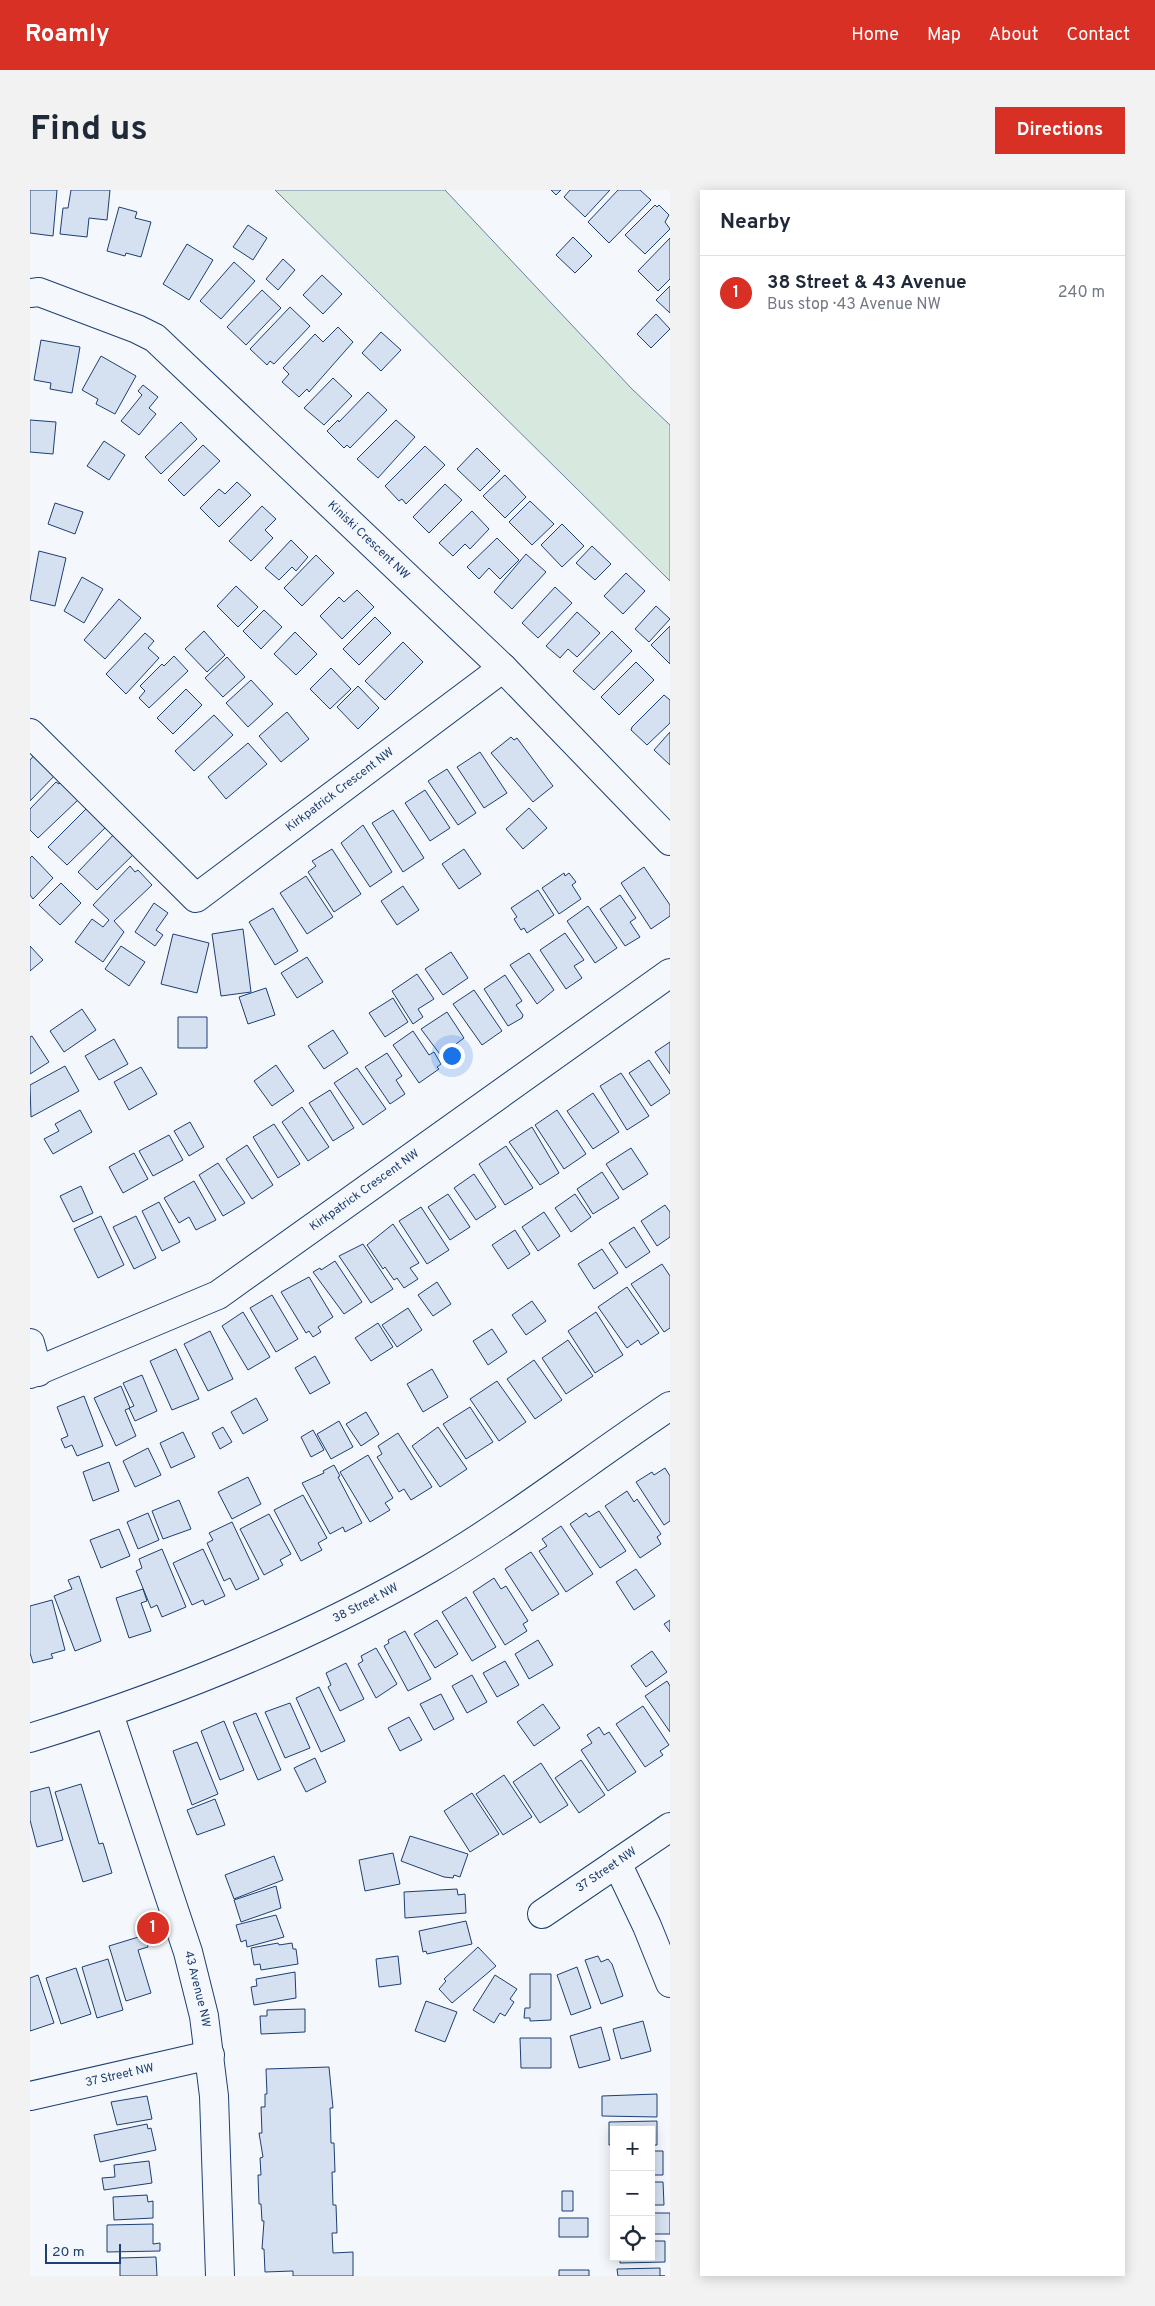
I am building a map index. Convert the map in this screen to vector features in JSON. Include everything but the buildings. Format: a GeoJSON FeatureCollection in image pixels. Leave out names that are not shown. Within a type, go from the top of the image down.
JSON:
{"type":"FeatureCollection","features":[{"type":"Feature","properties":{"kind":"street","name":"Kiniski Crescent NW"},"geometry":{"type":"LineString","coordinates":[[30,293],[39,292],[137,329],[155,338],[503,668],[670,841]]}},
{"type":"Feature","properties":{"kind":"street","name":"Kirkpatrick Crescent NW"},"geometry":{"type":"LineString","coordinates":[[30,733],[196,898],[503,668]]}},
{"type":"Feature","properties":{"kind":"street","name":"Kirkpatrick Crescent NW"},"geometry":{"type":"LineString","coordinates":[[30,1343],[34,1373],[218,1295],[670,972]]}},
{"type":"Feature","properties":{"kind":"street","name":"38 Street NW"},"geometry":{"type":"LineString","coordinates":[[30,1738],[109,1714],[235,1666],[355,1610],[468,1545],[670,1406]]}},
{"type":"Feature","properties":{"kind":"street","name":"43 Avenue NW"},"geometry":{"type":"LineString","coordinates":[[109,1714],[188,1952],[202,2007],[210,2055],[217,2140],[220,2276]]}},
{"type":"Feature","properties":{"kind":"street","name":"37 Street NW"},"geometry":{"type":"LineString","coordinates":[[542,1914],[670,1828]]}},
{"type":"Feature","properties":{"kind":"street"},"geometry":{"type":"LineString","coordinates":[[617,1863],[647,1926],[670,1983]]}},
{"type":"Feature","properties":{"kind":"street","name":"37 Street NW"},"geometry":{"type":"LineString","coordinates":[[30,2096],[210,2055]]}},
{"type":"Feature","properties":{"kind":"shaded area"},"geometry":{"type":"Polygon","coordinates":[[[275,190],[445,190],[632,389],[670,425],[670,581],[275,190]]]}},
{"type":"Feature","properties":{"kind":"place","name":"38 Street & 43 Avenue"},"geometry":{"type":"Point","coordinates":[153,1928]}}]}
